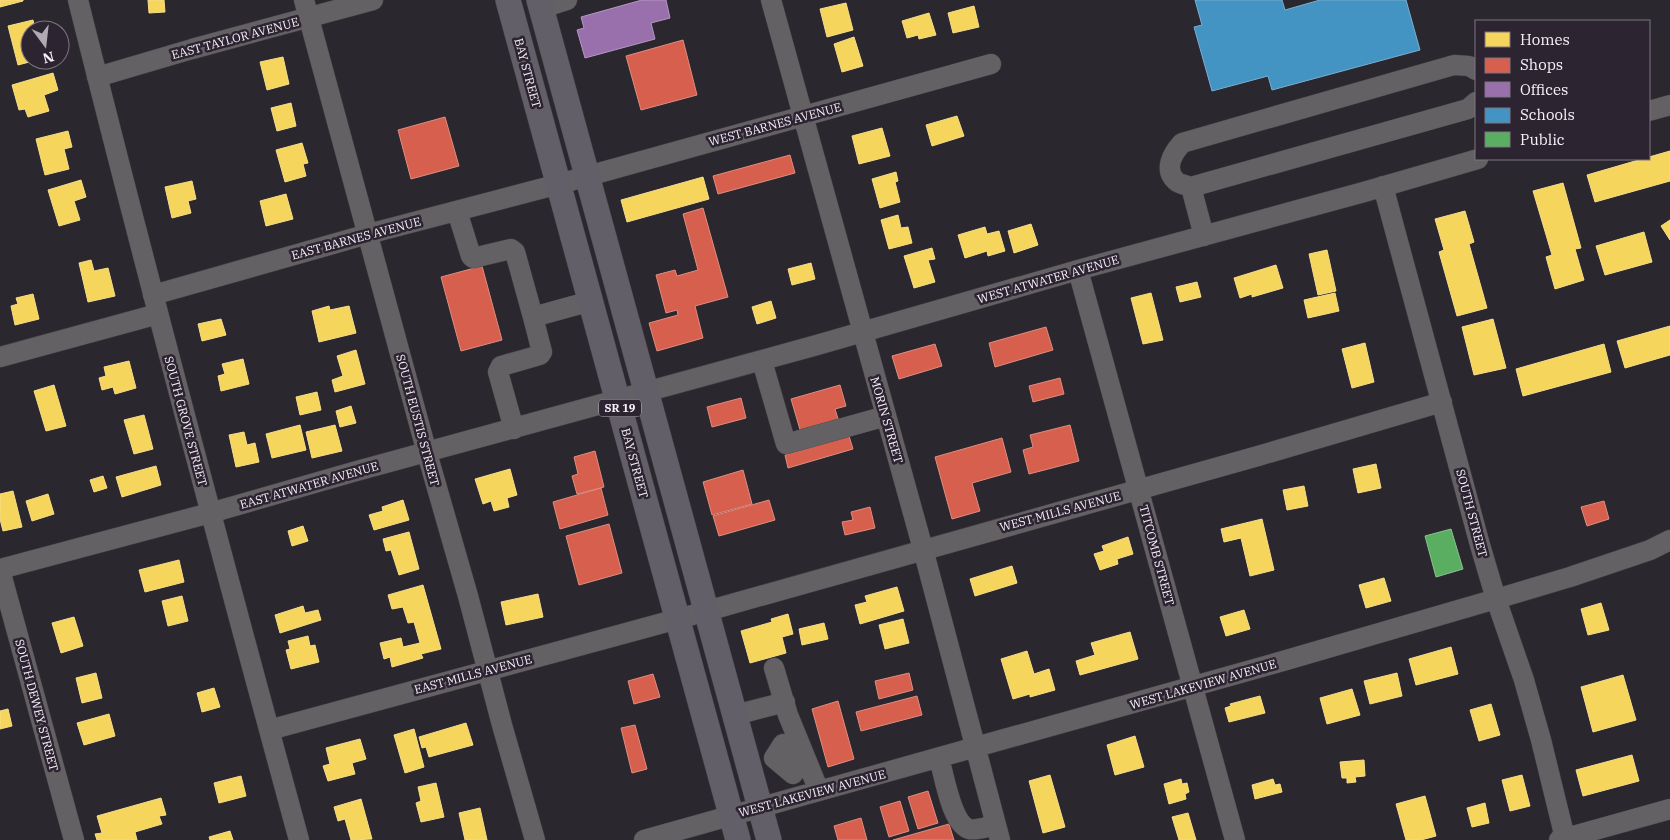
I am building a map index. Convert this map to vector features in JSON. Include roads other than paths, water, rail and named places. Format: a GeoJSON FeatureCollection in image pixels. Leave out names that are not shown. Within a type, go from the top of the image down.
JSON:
{"type":"FeatureCollection","features":[{"type":"Feature","properties":{"kind":"main road","name":"BAY STREET"},"geometry":{"type":"LineString","coordinates":[[508,0],[738,840]]}},
{"type":"Feature","properties":{"kind":"main road","name":"SR 19"},"geometry":{"type":"LineString","coordinates":[[540,4],[769,840]]}},
{"type":"Feature","properties":{"kind":"street","name":"SOUTH GROVE STREET"},"geometry":{"type":"LineString","coordinates":[[78,0],[210,513],[299,840]]}},
{"type":"Feature","properties":{"kind":"street","name":"EAST TAYLOR AVENUE"},"geometry":{"type":"LineString","coordinates":[[97,77],[306,9],[373,0]]}},
{"type":"Feature","properties":{"kind":"street"},"geometry":{"type":"LineString","coordinates":[[540,4],[567,0]]}},
{"type":"Feature","properties":{"kind":"street","name":"MORIN STREET"},"geometry":{"type":"LineString","coordinates":[[770,0],[923,549],[998,832]]}},
{"type":"Feature","properties":{"kind":"street","name":"SOUTH EUSTIS STREET"},"geometry":{"type":"LineString","coordinates":[[306,9],[535,840]]}},
{"type":"Feature","properties":{"kind":"street","name":"WEST BARNES AVENUE"},"geometry":{"type":"LineString","coordinates":[[559,184],[991,64]]}},
{"type":"Feature","properties":{"kind":"street"},"geometry":{"type":"LineString","coordinates":[[1475,69],[1469,66],[1454,65],[1182,143],[1173,153],[1170,173],[1176,182],[1191,187],[1468,108],[1475,103]]}},
{"type":"Feature","properties":{"kind":"street"},"geometry":{"type":"LineString","coordinates":[[1650,111],[1670,105]]}},
{"type":"Feature","properties":{"kind":"street","name":"WEST ATWATER AVENUE"},"geometry":{"type":"LineString","coordinates":[[618,400],[1475,160]]}},
{"type":"Feature","properties":{"kind":"street","name":"EAST BARNES AVENUE"},"geometry":{"type":"LineString","coordinates":[[0,357],[368,234],[559,184]]}},
{"type":"Feature","properties":{"kind":"street","name":"SOUTH STREET"},"geometry":{"type":"LineString","coordinates":[[1383,186],[1496,599],[1524,680],[1541,740],[1562,839]]}},
{"type":"Feature","properties":{"kind":"street"},"geometry":{"type":"LineString","coordinates":[[1191,187],[1204,236]]}},
{"type":"Feature","properties":{"kind":"street"},"geometry":{"type":"LineString","coordinates":[[458,210],[471,256],[474,258],[512,249],[515,252],[542,352],[540,355],[500,366],[498,372],[514,429]]}},
{"type":"Feature","properties":{"kind":"street","name":"TITCOMB STREET"},"geometry":{"type":"LineString","coordinates":[[1078,270],[1235,840]]}},
{"type":"Feature","properties":{"kind":"street"},"geometry":{"type":"LineString","coordinates":[[533,317],[591,301]]}},
{"type":"Feature","properties":{"kind":"street"},"geometry":{"type":"LineString","coordinates":[[762,361],[786,444],[886,416]]}},
{"type":"Feature","properties":{"kind":"street","name":"EAST ATWATER AVENUE"},"geometry":{"type":"LineString","coordinates":[[0,569],[618,400]]}},
{"type":"Feature","properties":{"kind":"street","name":"WEST MILLS AVENUE"},"geometry":{"type":"LineString","coordinates":[[677,619],[1442,402]]}},
{"type":"Feature","properties":{"kind":"street","name":"WEST LAKEVIEW AVENUE"},"geometry":{"type":"LineString","coordinates":[[644,840],[760,807],[809,777],[939,758],[976,748],[1496,599],[1606,565],[1650,550],[1670,540]]}},
{"type":"Feature","properties":{"kind":"street","name":"SOUTH DEWEY STREET"},"geometry":{"type":"LineString","coordinates":[[0,569],[74,840]]}},
{"type":"Feature","properties":{"kind":"street","name":"EAST MILLS AVENUE"},"geometry":{"type":"LineString","coordinates":[[270,730],[487,669],[677,619]]}},
{"type":"Feature","properties":{"kind":"street"},"geometry":{"type":"LineString","coordinates":[[747,759],[778,751],[774,758],[793,774],[809,777],[774,668]]}},
{"type":"Feature","properties":{"kind":"street"},"geometry":{"type":"LineString","coordinates":[[735,716],[785,702]]}},
{"type":"Feature","properties":{"kind":"street"},"geometry":{"type":"LineString","coordinates":[[939,758],[952,807],[959,822],[966,828],[973,830],[998,832]]}},
{"type":"Feature","properties":{"kind":"street"},"geometry":{"type":"LineString","coordinates":[[1562,839],[1670,809]]}}]}
